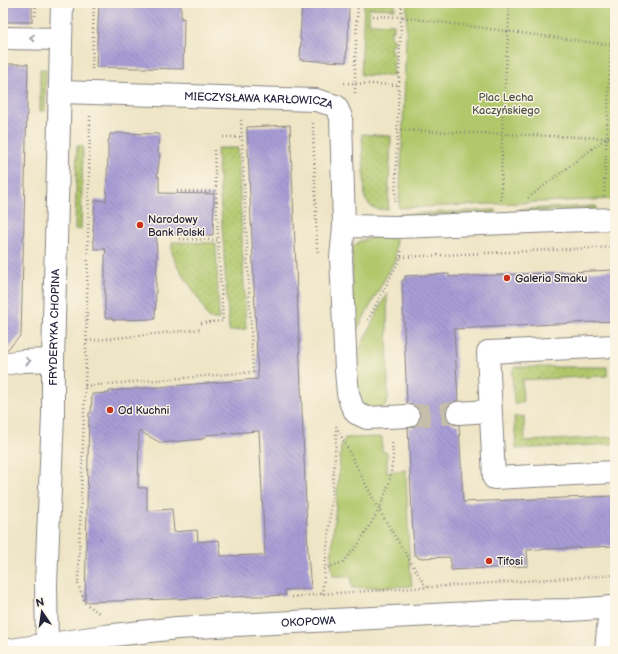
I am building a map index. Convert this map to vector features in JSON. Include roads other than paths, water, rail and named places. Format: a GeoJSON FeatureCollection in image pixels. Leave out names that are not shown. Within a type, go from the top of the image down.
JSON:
{"type":"FeatureCollection","features":[{"type":"Feature","properties":{"kind":"street","name":"FRYDERYKA CHOPINA"},"geometry":{"type":"LineString","coordinates":[[48,648],[46,584],[53,414],[62,3]]}},
{"type":"Feature","properties":{"kind":"street"},"geometry":{"type":"LineString","coordinates":[[3,38],[61,38]]}},
{"type":"Feature","properties":{"kind":"street","name":"MIECZYSŁAWA KARŁOWICZA"},"geometry":{"type":"LineString","coordinates":[[60,92],[316,100],[336,106],[341,117],[344,226],[341,258],[348,393],[351,404],[356,413],[367,418],[408,416]]}},
{"type":"Feature","properties":{"kind":"street"},"geometry":{"type":"LineString","coordinates":[[344,226],[397,227],[615,219]]}},
{"type":"Feature","properties":{"kind":"street"},"geometry":{"type":"LineString","coordinates":[[615,346],[488,352],[494,478],[615,472]]}},
{"type":"Feature","properties":{"kind":"street"},"geometry":{"type":"LineString","coordinates":[[3,364],[23,361],[53,360]]}},
{"type":"Feature","properties":{"kind":"street"},"geometry":{"type":"LineString","coordinates":[[458,413],[490,411]]}},
{"type":"Feature","properties":{"kind":"street"},"geometry":{"type":"LineString","coordinates":[[606,651],[613,607]]}},
{"type":"Feature","properties":{"kind":"street","name":"OKOPOWA"},"geometry":{"type":"LineString","coordinates":[[4,651],[48,648],[105,636],[177,628],[613,607]]}},
{"type":"Feature","properties":{"kind":"tunnel"},"geometry":{"type":"LineString","coordinates":[[408,416],[458,413]]}},
{"type":"Feature","properties":{"kind":"place","name":"Narodowy Bank Polski"},"geometry":{"type":"Point","coordinates":[140,225]}},
{"type":"Feature","properties":{"kind":"place","name":"Galeria Smaku"},"geometry":{"type":"Point","coordinates":[507,278]}},
{"type":"Feature","properties":{"kind":"place","name":"Od Kuchni"},"geometry":{"type":"Point","coordinates":[110,410]}},
{"type":"Feature","properties":{"kind":"place","name":"Tifosi"},"geometry":{"type":"Point","coordinates":[489,561]}},
{"type":"Feature","properties":{"kind":"park label","name":"Plac Lecha Kaczyńskiego"},"geometry":{"type":"Point","coordinates":[506,103]}}]}
